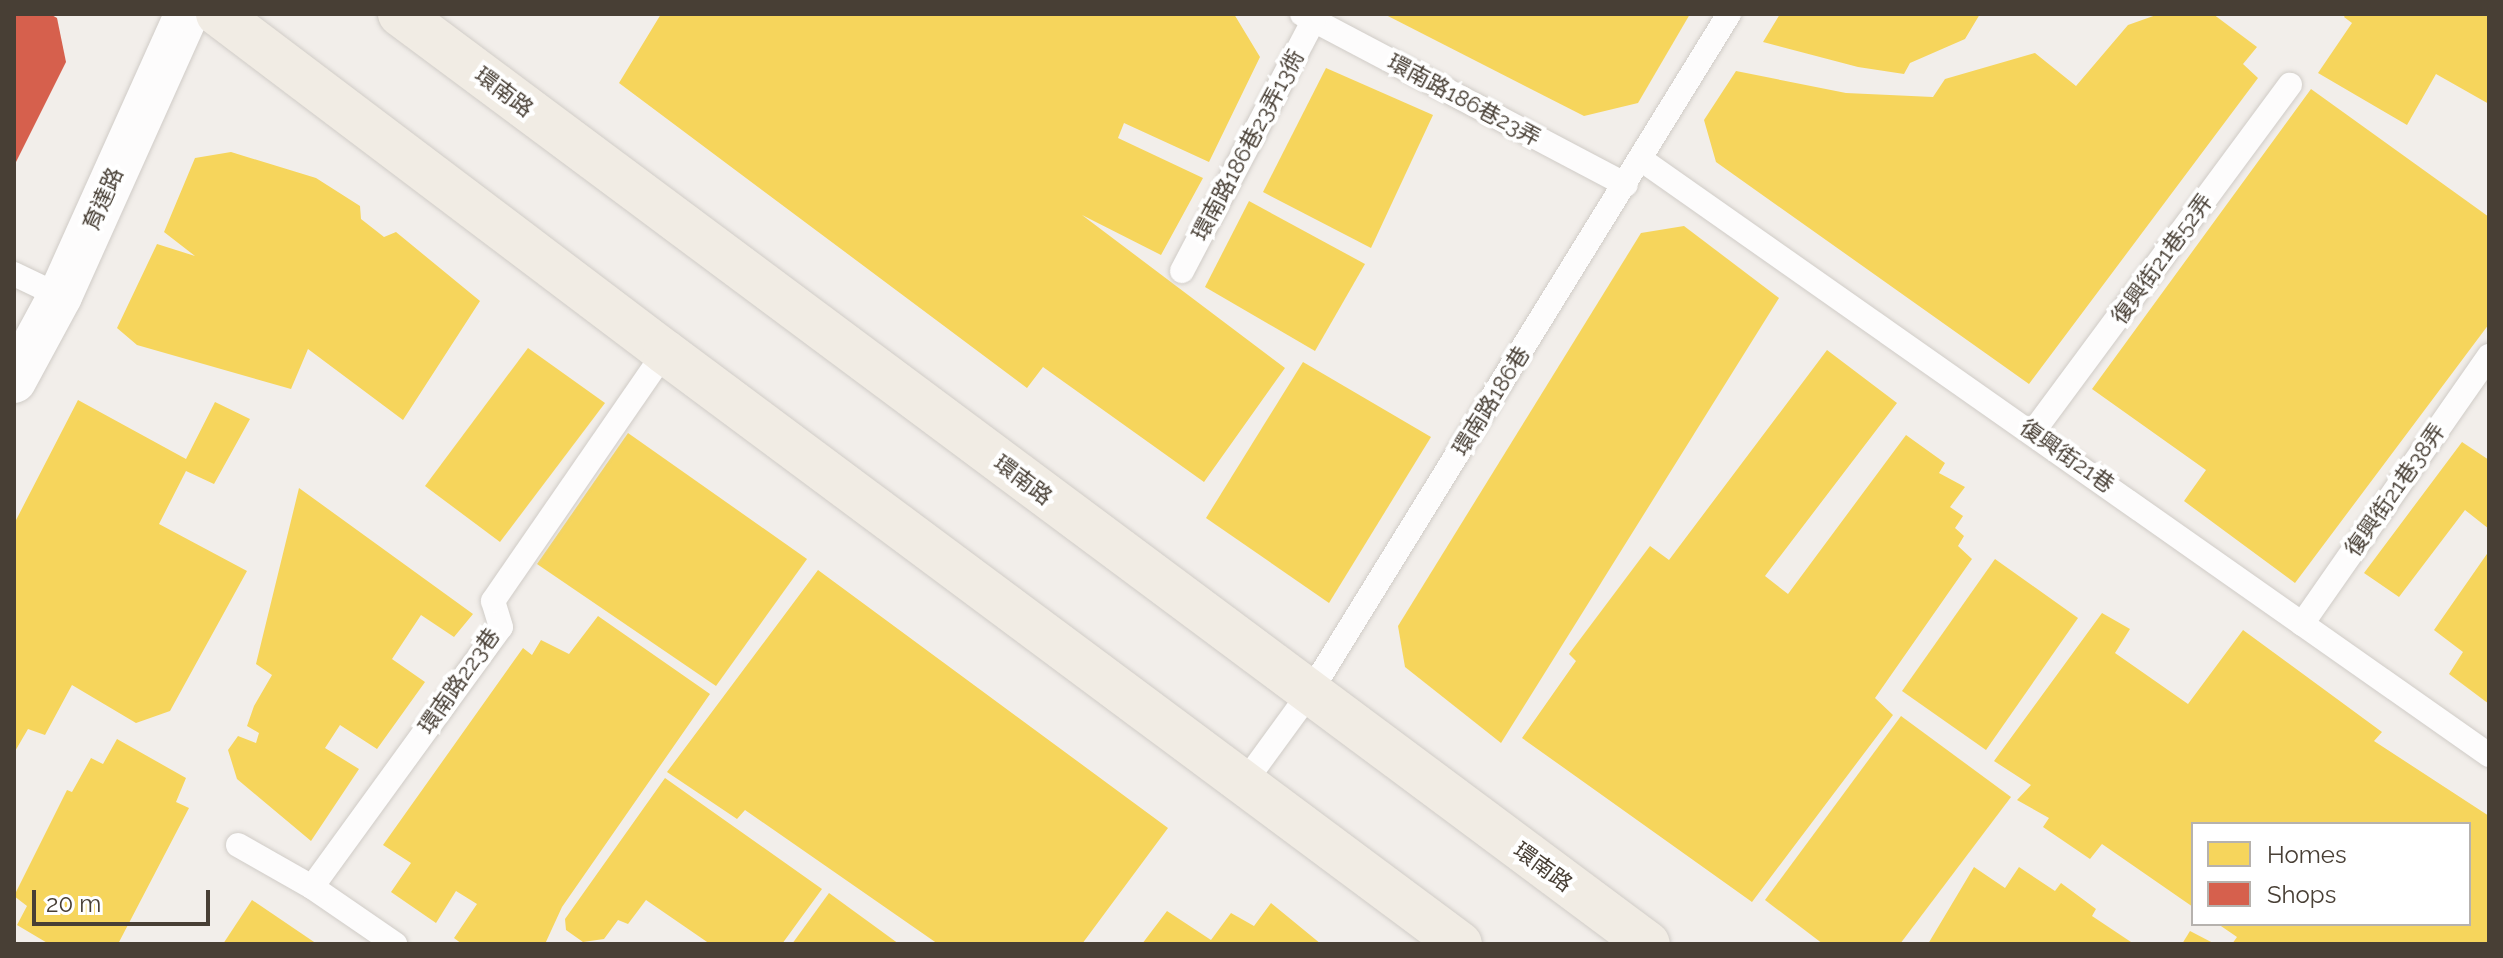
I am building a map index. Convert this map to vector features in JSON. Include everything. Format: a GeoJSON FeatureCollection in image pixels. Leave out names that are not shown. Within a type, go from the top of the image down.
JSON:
{"type":"FeatureCollection","features":[{"type":"Feature","properties":{"kind":"main road"},"geometry":{"type":"LineString","coordinates":[[218,14],[665,352],[1460,944]]}},
{"type":"Feature","properties":{"kind":"main road","name":"環南路"},"geometry":{"type":"LineString","coordinates":[[400,14],[1648,944]]}},
{"type":"Feature","properties":{"kind":"street","name":"育達路"},"geometry":{"type":"LineString","coordinates":[[14,381],[60,296],[187,14]]}},
{"type":"Feature","properties":{"kind":"lane","name":"環南路186巷"},"geometry":{"type":"LineString","coordinates":[[1244,783],[1309,694],[1642,160],[1729,14]]}},
{"type":"Feature","properties":{"kind":"lane","name":"環南路186巷23弄"},"geometry":{"type":"LineString","coordinates":[[1308,17],[1626,185]]}},
{"type":"Feature","properties":{"kind":"lane","name":"環南路186巷23弄13衖"},"geometry":{"type":"LineString","coordinates":[[1182,271],[1308,17]]}},
{"type":"Feature","properties":{"kind":"lane","name":"復興街21巷52弄"},"geometry":{"type":"LineString","coordinates":[[2033,432],[2290,85]]}},
{"type":"Feature","properties":{"kind":"lane","name":"復興街21巷"},"geometry":{"type":"LineString","coordinates":[[1642,160],[2489,755]]}},
{"type":"Feature","properties":{"kind":"lane"},"geometry":{"type":"LineString","coordinates":[[14,274],[60,296]]}},
{"type":"Feature","properties":{"kind":"lane","name":"環南路223巷"},"geometry":{"type":"LineString","coordinates":[[312,887],[501,627],[493,601],[665,352]]}},
{"type":"Feature","properties":{"kind":"lane","name":"復興街21巷38弄"},"geometry":{"type":"LineString","coordinates":[[2302,624],[2489,356]]}},
{"type":"Feature","properties":{"kind":"lane"},"geometry":{"type":"LineString","coordinates":[[238,845],[312,887],[395,944]]}},
{"type":"Feature","properties":{"kind":"building: Homes"},"geometry":{"type":"Polygon","coordinates":[[[661,14],[1234,14],[1260,57],[1209,162],[1124,123],[1118,138],[1203,178],[1161,255],[1082,215],[1285,368],[1204,482],[1043,367],[1027,388],[619,83],[661,14]]]}},
{"type":"Feature","properties":{"kind":"building: Homes"},"geometry":{"type":"Polygon","coordinates":[[[1384,14],[1690,14],[1638,103],[1584,116],[1384,14]]]}},
{"type":"Feature","properties":{"kind":"building: Homes"},"geometry":{"type":"Polygon","coordinates":[[[1780,14],[1980,14],[1965,39],[1910,63],[1904,74],[1858,67],[1763,42],[1780,14]]]}},
{"type":"Feature","properties":{"kind":"building: Homes"},"geometry":{"type":"Polygon","coordinates":[[[2159,14],[2213,14],[2257,47],[2243,64],[2258,78],[2029,384],[1716,162],[1704,120],[1736,71],[1846,93],[1933,97],[1945,79],[2035,53],[2076,86],[2128,25],[2159,14]]]}},
{"type":"Feature","properties":{"kind":"building: Homes"},"geometry":{"type":"Polygon","coordinates":[[[2346,14],[2489,14],[2489,104],[2436,74],[2407,125],[2318,73],[2352,23],[2344,17],[2346,14]]]}},
{"type":"Feature","properties":{"kind":"building: Homes"},"geometry":{"type":"Polygon","coordinates":[[[1326,68],[1433,115],[1371,248],[1263,192],[1326,68]]]}},
{"type":"Feature","properties":{"kind":"building: Homes"},"geometry":{"type":"Polygon","coordinates":[[[2311,89],[2489,217],[2489,324],[2295,583],[2184,501],[2206,470],[2092,389],[2311,89]]]}},
{"type":"Feature","properties":{"kind":"building: Homes"},"geometry":{"type":"Polygon","coordinates":[[[231,152],[316,178],[360,206],[361,219],[384,237],[396,232],[480,301],[403,420],[308,349],[291,389],[137,345],[117,328],[157,244],[195,256],[164,232],[195,158],[231,152]]]}},
{"type":"Feature","properties":{"kind":"building: Homes"},"geometry":{"type":"Polygon","coordinates":[[[1249,201],[1365,264],[1315,351],[1205,287],[1249,201]]]}},
{"type":"Feature","properties":{"kind":"building: Homes"},"geometry":{"type":"Polygon","coordinates":[[[1684,226],[1779,298],[1501,743],[1405,667],[1398,626],[1641,233],[1684,226]]]}},
{"type":"Feature","properties":{"kind":"building: Homes"},"geometry":{"type":"Polygon","coordinates":[[[528,348],[605,403],[500,542],[425,486],[528,348]]]}},
{"type":"Feature","properties":{"kind":"building: Homes"},"geometry":{"type":"Polygon","coordinates":[[[1827,350],[1897,403],[1765,576],[1788,594],[1906,435],[1945,463],[1939,473],[1965,487],[1950,507],[1963,516],[1955,528],[1964,536],[1958,546],[1972,559],[1875,698],[1893,715],[1752,902],[1522,738],[1576,661],[1569,654],[1650,546],[1669,560],[1827,350]]]}},
{"type":"Feature","properties":{"kind":"building: Homes"},"geometry":{"type":"Polygon","coordinates":[[[1303,362],[1431,437],[1329,603],[1206,518],[1303,362]]]}},
{"type":"Feature","properties":{"kind":"building: Homes"},"geometry":{"type":"Polygon","coordinates":[[[78,400],[186,459],[215,402],[250,419],[214,484],[186,471],[159,524],[247,571],[170,711],[136,723],[72,685],[45,735],[28,729],[14,753],[14,524],[78,400]]]}},
{"type":"Feature","properties":{"kind":"building: Homes"},"geometry":{"type":"Polygon","coordinates":[[[628,433],[807,559],[716,686],[537,564],[628,433]]]}},
{"type":"Feature","properties":{"kind":"building: Homes"},"geometry":{"type":"Polygon","coordinates":[[[2462,442],[2489,460],[2489,529],[2465,510],[2399,597],[2364,573],[2462,442]]]}},
{"type":"Feature","properties":{"kind":"building: Homes"},"geometry":{"type":"Polygon","coordinates":[[[299,488],[473,614],[454,637],[421,615],[392,659],[425,682],[377,749],[340,725],[325,748],[359,769],[311,841],[237,779],[228,750],[238,736],[256,743],[259,733],[247,726],[254,706],[272,675],[256,664],[299,488]]]}},
{"type":"Feature","properties":{"kind":"building: Homes"},"geometry":{"type":"Polygon","coordinates":[[[2489,551],[2489,704],[2449,674],[2463,652],[2434,630],[2489,551]]]}},
{"type":"Feature","properties":{"kind":"building: Homes"},"geometry":{"type":"Polygon","coordinates":[[[1995,559],[2078,618],[1986,750],[1902,691],[1995,559]]]}},
{"type":"Feature","properties":{"kind":"building: Homes"},"geometry":{"type":"Polygon","coordinates":[[[818,570],[1168,828],[1082,944],[938,944],[745,810],[737,819],[667,772],[818,570]]]}},
{"type":"Feature","properties":{"kind":"building: Homes"},"geometry":{"type":"Polygon","coordinates":[[[2102,613],[2130,629],[2115,653],[2188,704],[2243,630],[2382,732],[2374,741],[2489,816],[2489,944],[2232,944],[2237,937],[2221,926],[2471,926],[2471,822],[2191,822],[2191,906],[2102,844],[2090,859],[2043,827],[2049,818],[2017,800],[2031,785],[1994,761],[2102,613]]]}},
{"type":"Feature","properties":{"kind":"building: Homes"},"geometry":{"type":"Polygon","coordinates":[[[598,616],[710,694],[562,907],[545,944],[462,944],[454,938],[477,904],[456,891],[436,923],[391,892],[411,863],[383,845],[523,648],[532,655],[541,640],[569,654],[598,616]]]}},
{"type":"Feature","properties":{"kind":"building: Homes"},"geometry":{"type":"Polygon","coordinates":[[[1901,716],[2011,797],[1900,944],[1823,944],[1765,900],[1901,716]]]}},
{"type":"Feature","properties":{"kind":"building: Homes"},"geometry":{"type":"Polygon","coordinates":[[[117,739],[186,778],[176,802],[189,808],[118,944],[49,944],[17,925],[27,906],[14,896],[67,790],[72,792],[91,758],[103,764],[117,739]]]}},
{"type":"Feature","properties":{"kind":"building: Homes"},"geometry":{"type":"Polygon","coordinates":[[[665,778],[822,889],[782,944],[710,944],[646,900],[628,924],[618,920],[604,939],[583,942],[566,930],[565,919],[665,778]]]}},
{"type":"Feature","properties":{"kind":"building: Homes"},"geometry":{"type":"Polygon","coordinates":[[[1974,867],[2005,888],[2019,867],[2055,891],[2061,883],[2096,909],[2092,916],[2134,944],[1928,944],[1974,867]]]}},
{"type":"Feature","properties":{"kind":"building: Homes"},"geometry":{"type":"Polygon","coordinates":[[[829,893],[899,944],[792,944],[829,893]]]}},
{"type":"Feature","properties":{"kind":"building: Homes"},"geometry":{"type":"Polygon","coordinates":[[[252,900],[317,944],[223,944],[252,900]]]}},
{"type":"Feature","properties":{"kind":"building: Homes"},"geometry":{"type":"Polygon","coordinates":[[[1271,903],[1321,944],[1142,944],[1167,911],[1211,940],[1231,913],[1254,926],[1271,903]]]}},
{"type":"Feature","properties":{"kind":"building: Homes"},"geometry":{"type":"Polygon","coordinates":[[[2190,931],[2215,944],[2182,944],[2190,931]]]}},
{"type":"Feature","properties":{"kind":"building: Shops"},"geometry":{"type":"Polygon","coordinates":[[[14,14],[50,14],[57,18],[66,62],[14,166],[14,14]]]}}]}
